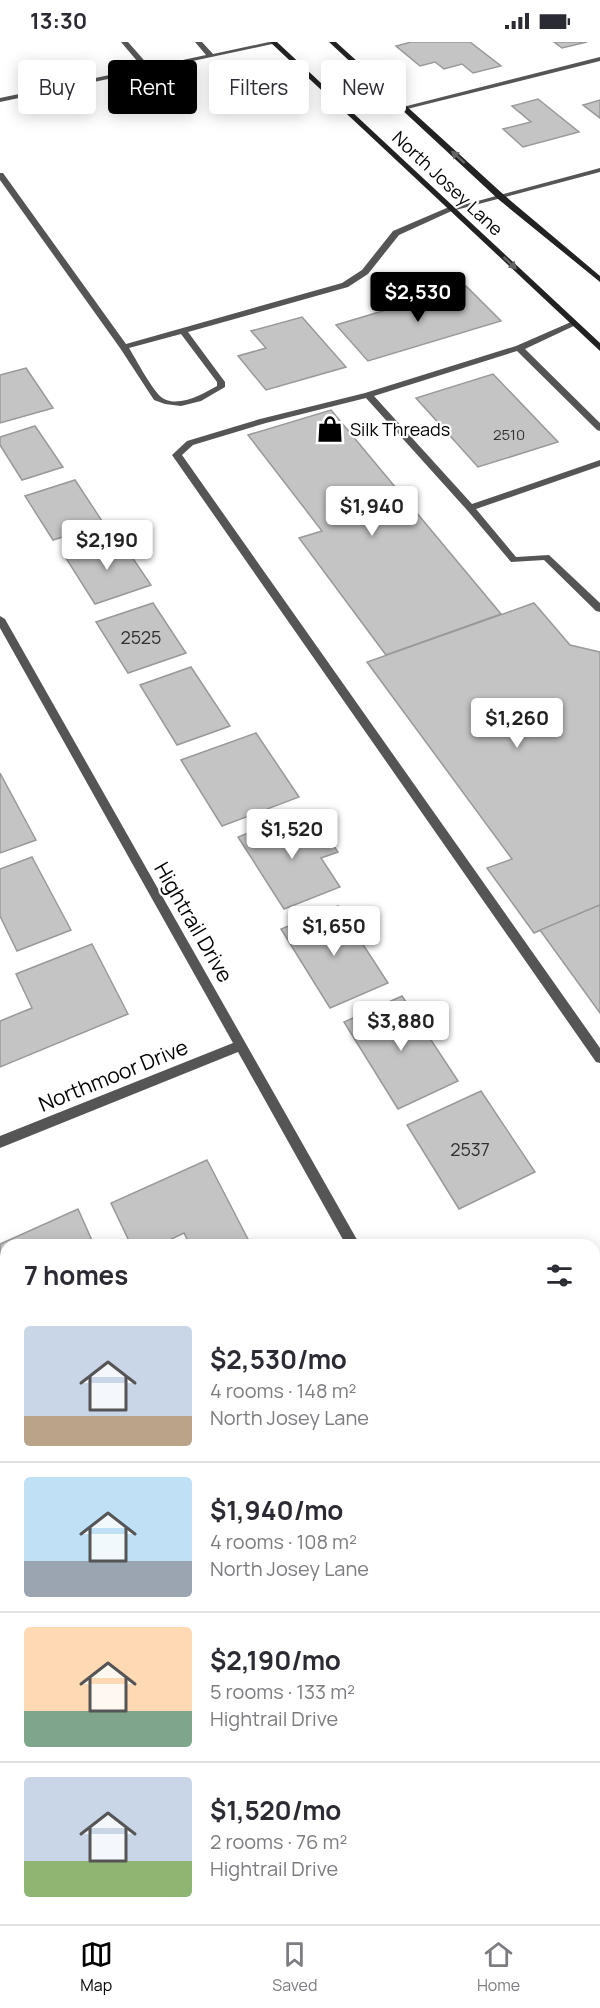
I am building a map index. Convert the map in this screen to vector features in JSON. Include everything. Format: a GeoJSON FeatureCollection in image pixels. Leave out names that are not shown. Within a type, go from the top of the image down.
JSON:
{"type":"FeatureCollection","features":[{"type":"Feature","properties":{"kind":"main road","name":"North Josey Lane"},"geometry":{"type":"LineString","coordinates":[[274,42],[600,348]]}},
{"type":"Feature","properties":{"kind":"main road","name":"North Josey Lane"},"geometry":{"type":"LineString","coordinates":[[332,42],[351,60]]}},
{"type":"Feature","properties":{"kind":"main road","name":"North Josey Lane"},"geometry":{"type":"LineString","coordinates":[[406,111],[501,197],[600,280]]}},
{"type":"Feature","properties":{"kind":"street"},"geometry":{"type":"LineString","coordinates":[[124,42],[140,60]]}},
{"type":"Feature","properties":{"kind":"street"},"geometry":{"type":"LineString","coordinates":[[198,42],[210,55]]}},
{"type":"Feature","properties":{"kind":"street"},"geometry":{"type":"LineString","coordinates":[[188,60],[274,42]]}},
{"type":"Feature","properties":{"kind":"street"},"geometry":{"type":"LineString","coordinates":[[406,107],[600,58]]}},
{"type":"Feature","properties":{"kind":"street"},"geometry":{"type":"LineString","coordinates":[[0,100],[108,77]]}},
{"type":"Feature","properties":{"kind":"street"},"geometry":{"type":"LineString","coordinates":[[124,347],[345,285],[365,272],[396,233],[452,209],[600,170]]}},
{"type":"Feature","properties":{"kind":"street"},"geometry":{"type":"LineString","coordinates":[[0,175],[158,398],[165,404],[177,404],[208,395],[221,387],[221,382],[182,330]]}},
{"type":"Feature","properties":{"kind":"street"},"geometry":{"type":"LineString","coordinates":[[574,324],[519,348],[368,395],[263,421],[190,443],[177,455],[600,1058]]}},
{"type":"Feature","properties":{"kind":"street"},"geometry":{"type":"LineString","coordinates":[[519,348],[600,428]]}},
{"type":"Feature","properties":{"kind":"street"},"geometry":{"type":"LineString","coordinates":[[368,395],[514,560],[546,557],[600,609]]}},
{"type":"Feature","properties":{"kind":"street"},"geometry":{"type":"LineString","coordinates":[[470,508],[600,463]]}},
{"type":"Feature","properties":{"kind":"street","name":"Hightrail Drive"},"geometry":{"type":"LineString","coordinates":[[0,619],[350,1239]]}},
{"type":"Feature","properties":{"kind":"street","name":"Northmoor Drive"},"geometry":{"type":"LineString","coordinates":[[0,1142],[241,1045]]}},
{"type":"Feature","properties":{"kind":"building"},"geometry":{"type":"Polygon","coordinates":[[[411,42],[470,42],[501,66],[473,73],[462,64],[444,69],[435,62],[420,66],[396,46],[411,42]]]}},
{"type":"Feature","properties":{"kind":"building"},"geometry":{"type":"Polygon","coordinates":[[[554,42],[587,42],[562,48],[554,42]]]}},
{"type":"Feature","properties":{"kind":"building"},"geometry":{"type":"Polygon","coordinates":[[[538,99],[579,132],[523,147],[503,129],[531,122],[512,106],[538,99]]]}},
{"type":"Feature","properties":{"kind":"building"},"geometry":{"type":"Polygon","coordinates":[[[600,100],[600,118],[583,105],[600,100]]]}},
{"type":"Feature","properties":{"kind":"building"},"geometry":{"type":"Polygon","coordinates":[[[466,286],[501,321],[368,361],[336,325],[466,286]]]}},
{"type":"Feature","properties":{"kind":"building"},"geometry":{"type":"Polygon","coordinates":[[[302,317],[346,367],[266,390],[238,356],[266,348],[251,331],[302,317]]]}},
{"type":"Feature","properties":{"kind":"building"},"geometry":{"type":"Polygon","coordinates":[[[26,368],[53,408],[0,423],[0,375],[26,368]]]}},
{"type":"Feature","properties":{"kind":"building"},"geometry":{"type":"Polygon","coordinates":[[[493,374],[558,442],[478,467],[416,398],[493,374]]]}},
{"type":"Feature","properties":{"kind":"building"},"geometry":{"type":"Polygon","coordinates":[[[331,410],[501,614],[386,655],[299,538],[322,531],[248,435],[331,410]]]}},
{"type":"Feature","properties":{"kind":"building"},"geometry":{"type":"Polygon","coordinates":[[[35,426],[63,467],[22,480],[0,445],[0,437],[35,426]]]}},
{"type":"Feature","properties":{"kind":"building"},"geometry":{"type":"Polygon","coordinates":[[[75,480],[104,524],[53,540],[25,496],[75,480]]]}},
{"type":"Feature","properties":{"kind":"building"},"geometry":{"type":"Polygon","coordinates":[[[119,538],[151,585],[95,604],[64,555],[119,538]]]}},
{"type":"Feature","properties":{"kind":"building"},"geometry":{"type":"Polygon","coordinates":[[[153,603],[186,653],[128,673],[96,622],[153,603]]]}},
{"type":"Feature","properties":{"kind":"building"},"geometry":{"type":"Polygon","coordinates":[[[534,603],[570,645],[600,652],[600,905],[534,933],[487,868],[512,859],[367,662],[534,603]]]}},
{"type":"Feature","properties":{"kind":"building"},"geometry":{"type":"Polygon","coordinates":[[[191,667],[230,726],[177,745],[140,685],[191,667]]]}},
{"type":"Feature","properties":{"kind":"building"},"geometry":{"type":"Polygon","coordinates":[[[256,733],[299,797],[222,826],[181,760],[256,733]]]}},
{"type":"Feature","properties":{"kind":"building"},"geometry":{"type":"Polygon","coordinates":[[[0,773],[36,840],[0,853],[0,773]]]}},
{"type":"Feature","properties":{"kind":"building"},"geometry":{"type":"Polygon","coordinates":[[[294,815],[306,834],[321,827],[338,852],[321,858],[340,887],[284,909],[238,837],[294,815]]]}},
{"type":"Feature","properties":{"kind":"building"},"geometry":{"type":"Polygon","coordinates":[[[32,857],[71,930],[17,951],[0,916],[0,869],[32,857]]]}},
{"type":"Feature","properties":{"kind":"building"},"geometry":{"type":"Polygon","coordinates":[[[600,905],[600,1013],[540,930],[600,905]]]}},
{"type":"Feature","properties":{"kind":"building"},"geometry":{"type":"Polygon","coordinates":[[[338,906],[388,983],[330,1008],[281,929],[338,906]]]}},
{"type":"Feature","properties":{"kind":"building"},"geometry":{"type":"Polygon","coordinates":[[[92,944],[128,1014],[0,1067],[0,1021],[32,1008],[16,974],[92,944]]]}},
{"type":"Feature","properties":{"kind":"building"},"geometry":{"type":"Polygon","coordinates":[[[402,996],[458,1081],[398,1109],[344,1022],[402,996]]]}},
{"type":"Feature","properties":{"kind":"building"},"geometry":{"type":"Polygon","coordinates":[[[481,1091],[535,1172],[459,1209],[407,1125],[481,1091]]]}},
{"type":"Feature","properties":{"kind":"building"},"geometry":{"type":"Polygon","coordinates":[[[207,1160],[248,1239],[187,1239],[184,1233],[172,1239],[128,1239],[111,1203],[207,1160]]]}},
{"type":"Feature","properties":{"kind":"building"},"geometry":{"type":"Polygon","coordinates":[[[78,1209],[91,1239],[11,1239],[78,1209]]]}},
{"type":"Feature","properties":{"kind":"place","name":"Silk Threads"},"geometry":{"type":"Point","coordinates":[330,429]}}]}
